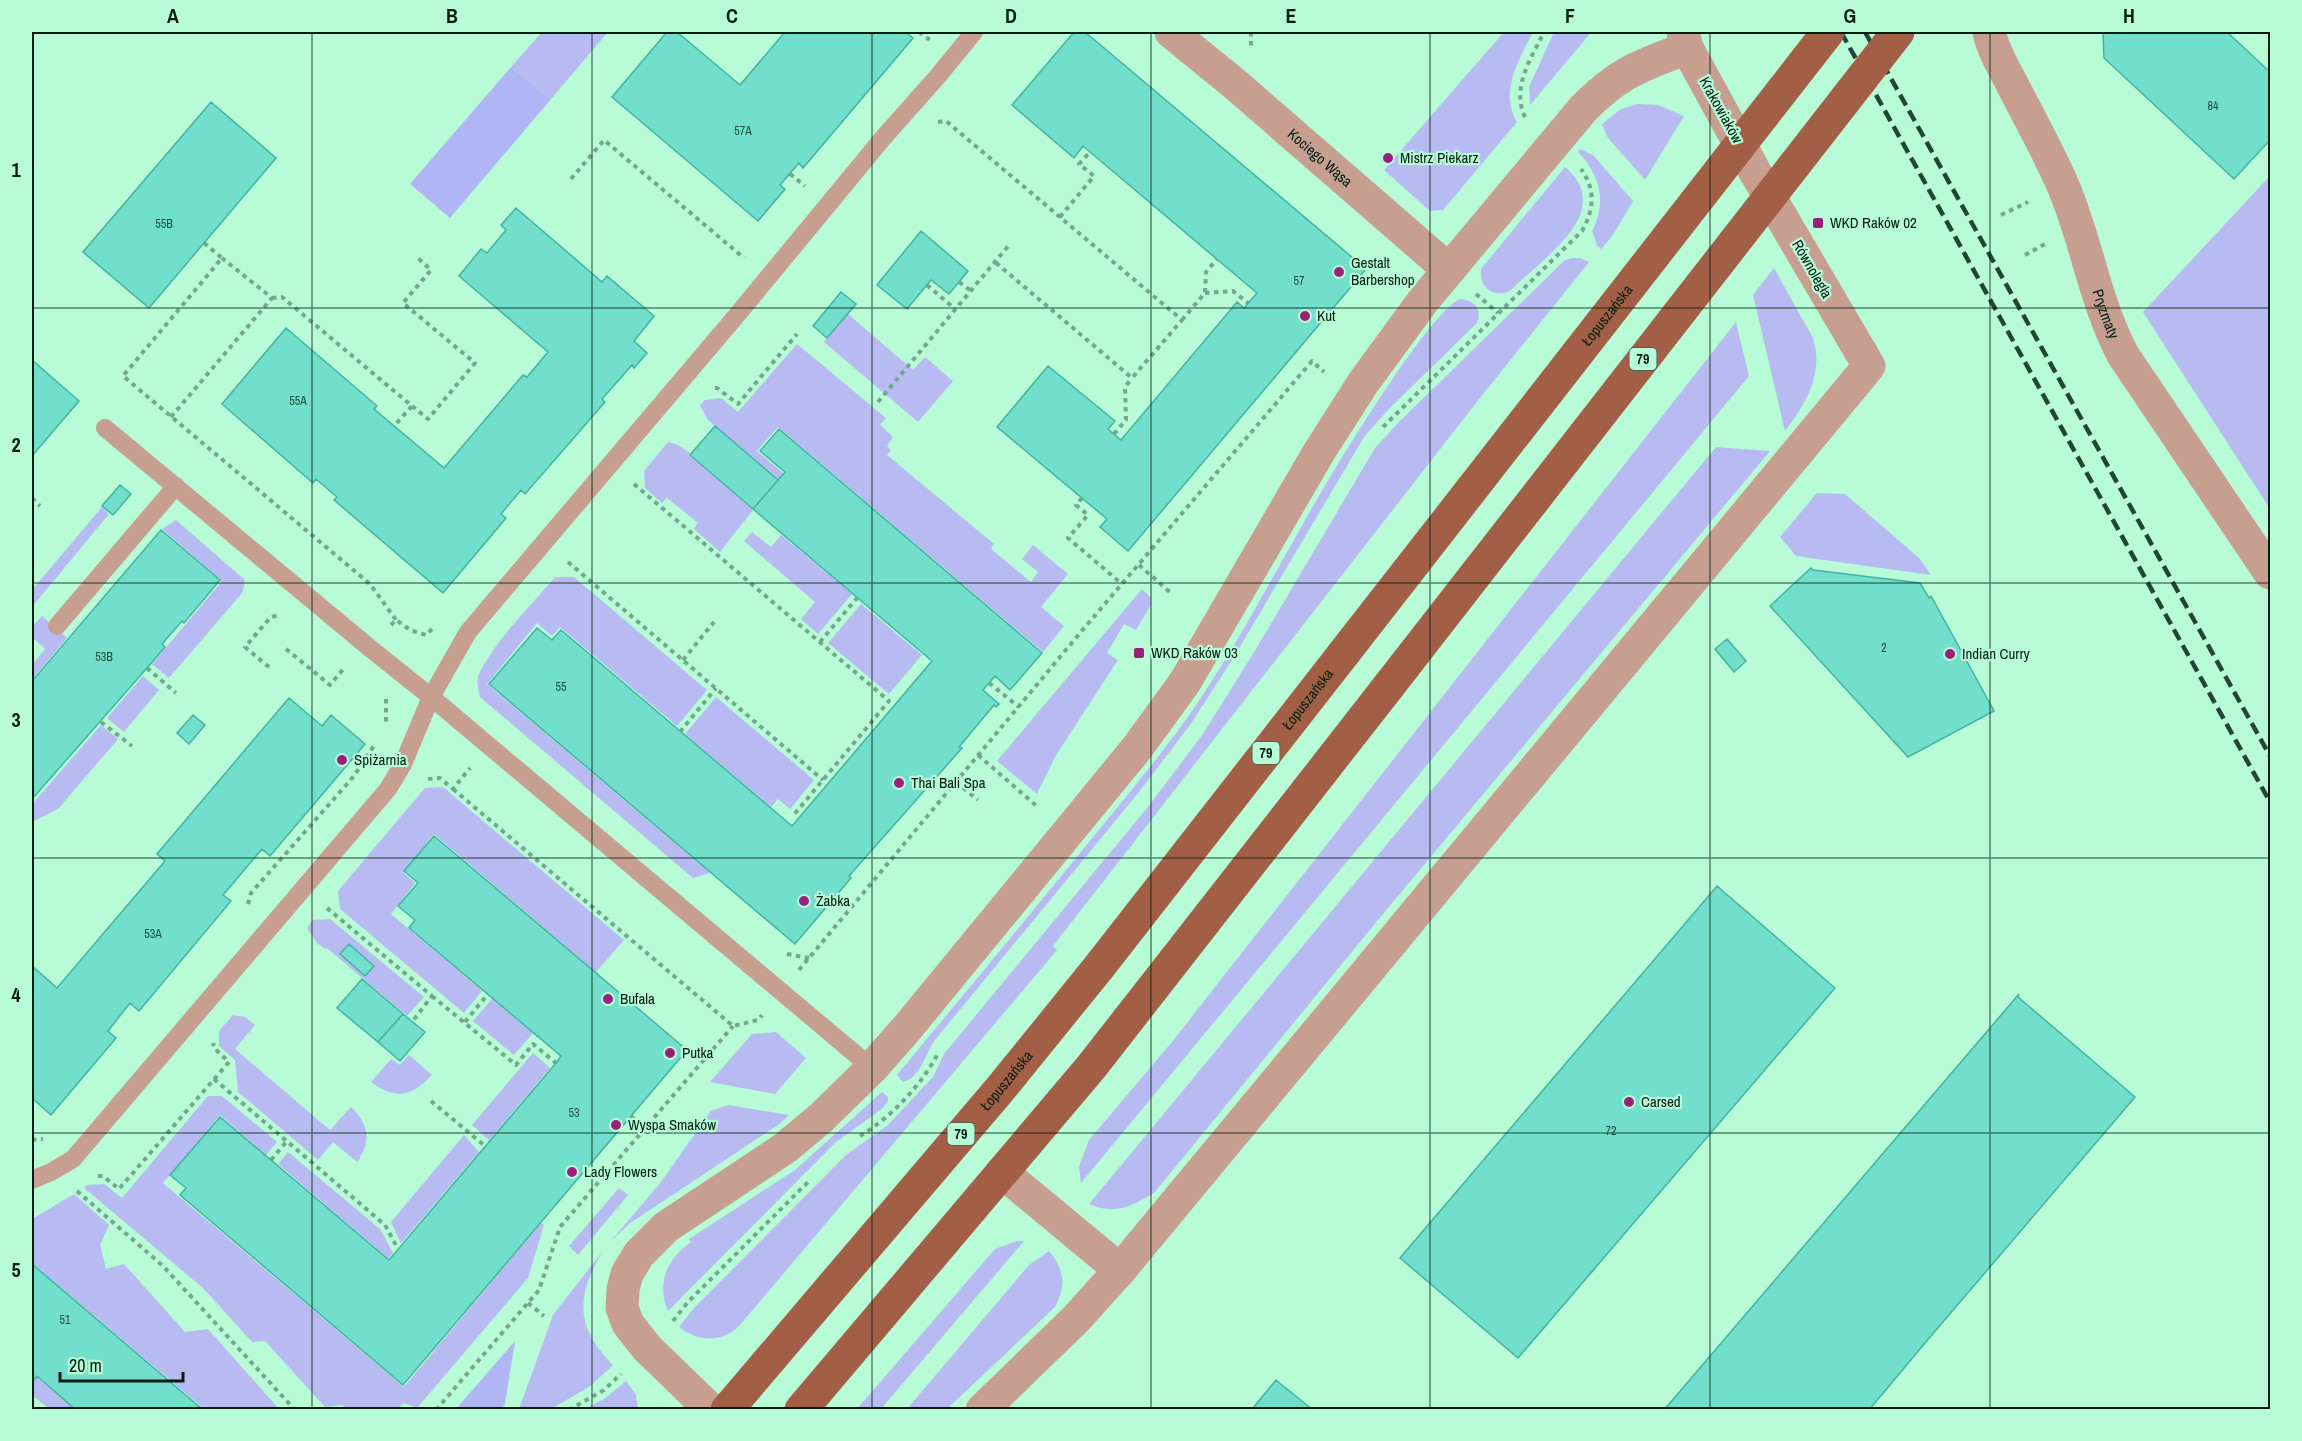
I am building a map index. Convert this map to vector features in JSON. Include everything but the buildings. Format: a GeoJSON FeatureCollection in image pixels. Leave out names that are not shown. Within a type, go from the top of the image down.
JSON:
{"type":"FeatureCollection","features":[{"type":"Feature","properties":{"kind":"main road","name":"Łopuszańska"},"geometry":{"type":"LineString","coordinates":[[727,1410],[1001,1088],[1099,968],[1828,32]]}},
{"type":"Feature","properties":{"kind":"main road","name":"79"},"geometry":{"type":"LineString","coordinates":[[801,1410],[1092,1066],[1898,32]]}},
{"type":"Feature","properties":{"kind":"street","name":"Pryzmaty"},"geometry":{"type":"LineString","coordinates":[[1989,32],[1996,54],[2055,167],[2073,209],[2094,286],[2111,334],[2271,573]]}},
{"type":"Feature","properties":{"kind":"street","name":"Kociego Wąsa"},"geometry":{"type":"LineString","coordinates":[[1188,37],[1449,270]]}},
{"type":"Feature","properties":{"kind":"street"},"geometry":{"type":"LineString","coordinates":[[711,1410],[647,1348],[628,1324],[622,1308],[623,1289],[627,1274],[639,1254],[656,1235],[786,1148],[821,1118],[872,1068],[908,1027],[1137,748],[1185,682],[1318,452],[1386,350],[1449,270],[1602,90],[1680,37]]}},
{"type":"Feature","properties":{"kind":"street","name":"Krakowiaków"},"geometry":{"type":"LineString","coordinates":[[1680,37],[1755,172]]}},
{"type":"Feature","properties":{"kind":"street","name":"Równoległa"},"geometry":{"type":"LineString","coordinates":[[1120,1270],[1869,366],[1755,172]]}},
{"type":"Feature","properties":{"kind":"street"},"geometry":{"type":"LineString","coordinates":[[982,1410],[1076,1319],[1120,1270],[1002,1172]]}},
{"type":"Feature","properties":{"kind":"lane"},"geometry":{"type":"LineString","coordinates":[[32,1180],[74,1159],[388,789],[403,764],[431,697],[468,632],[730,324],[883,138],[975,32]]}},
{"type":"Feature","properties":{"kind":"lane"},"geometry":{"type":"LineString","coordinates":[[105,428],[489,745],[872,1068]]}},
{"type":"Feature","properties":{"kind":"lane"},"geometry":{"type":"LineString","coordinates":[[57,626],[176,486]]}},
{"type":"Feature","properties":{"kind":"path"},"geometry":{"type":"LineString","coordinates":[[919,32],[933,42]]}},
{"type":"Feature","properties":{"kind":"path"},"geometry":{"type":"LineString","coordinates":[[1528,121],[1521,106],[1520,87],[1544,32]]}},
{"type":"Feature","properties":{"kind":"path"},"geometry":{"type":"LineString","coordinates":[[934,122],[946,121],[1182,320]]}},
{"type":"Feature","properties":{"kind":"path"},"geometry":{"type":"LineString","coordinates":[[571,179],[604,140],[747,261]]}},
{"type":"Feature","properties":{"kind":"path"},"geometry":{"type":"LineString","coordinates":[[1060,217],[1094,176],[1079,164],[1090,152]]}},
{"type":"Feature","properties":{"kind":"path"},"geometry":{"type":"LineString","coordinates":[[790,174],[808,189]]}},
{"type":"Feature","properties":{"kind":"path"},"geometry":{"type":"LineString","coordinates":[[2001,215],[2014,209]]}},
{"type":"Feature","properties":{"kind":"path"},"geometry":{"type":"LineString","coordinates":[[204,243],[272,298]]}},
{"type":"Feature","properties":{"kind":"path"},"geometry":{"type":"LineString","coordinates":[[878,402],[1009,245]]}},
{"type":"Feature","properties":{"kind":"path"},"geometry":{"type":"LineString","coordinates":[[2025,255],[2036,249]]}},
{"type":"Feature","properties":{"kind":"path"},"geometry":{"type":"LineString","coordinates":[[222,258],[123,376],[370,584],[396,620],[410,630],[426,635],[433,628]]}},
{"type":"Feature","properties":{"kind":"path"},"geometry":{"type":"LineString","coordinates":[[171,417],[272,298],[282,297],[428,419],[475,363],[403,303],[431,270],[418,258]]}},
{"type":"Feature","properties":{"kind":"path"},"geometry":{"type":"LineString","coordinates":[[1114,434],[1126,420],[1125,387],[1205,293],[1206,272],[1217,259]]}},
{"type":"Feature","properties":{"kind":"path"},"geometry":{"type":"LineString","coordinates":[[995,262],[1132,378]]}},
{"type":"Feature","properties":{"kind":"path"},"geometry":{"type":"LineString","coordinates":[[959,282],[970,290]]}},
{"type":"Feature","properties":{"kind":"path"},"geometry":{"type":"LineString","coordinates":[[927,285],[955,309]]}},
{"type":"Feature","properties":{"kind":"path"},"geometry":{"type":"LineString","coordinates":[[1205,293],[1233,291],[1248,303]]}},
{"type":"Feature","properties":{"kind":"path"},"geometry":{"type":"LineString","coordinates":[[436,1410],[539,1290],[560,1227],[734,1026],[758,1020],[978,755],[1312,361],[1325,372]]}},
{"type":"Feature","properties":{"kind":"path"},"geometry":{"type":"LineString","coordinates":[[394,426],[412,405]]}},
{"type":"Feature","properties":{"kind":"path"},"geometry":{"type":"LineString","coordinates":[[628,480],[889,701],[792,817]]}},
{"type":"Feature","properties":{"kind":"path"},"geometry":{"type":"LineString","coordinates":[[32,498],[40,506]]}},
{"type":"Feature","properties":{"kind":"path"},"geometry":{"type":"LineString","coordinates":[[1082,498],[1076,505],[1088,515],[1068,538],[1122,584]]}},
{"type":"Feature","properties":{"kind":"path"},"geometry":{"type":"LineString","coordinates":[[562,558],[823,780]]}},
{"type":"Feature","properties":{"kind":"path"},"geometry":{"type":"LineString","coordinates":[[1139,565],[1171,593]]}},
{"type":"Feature","properties":{"kind":"path"},"geometry":{"type":"LineString","coordinates":[[820,642],[857,598]]}},
{"type":"Feature","properties":{"kind":"path"},"geometry":{"type":"LineString","coordinates":[[269,668],[245,647],[270,618],[281,613],[289,614]]}},
{"type":"Feature","properties":{"kind":"path"},"geometry":{"type":"LineString","coordinates":[[285,649],[330,685],[348,664],[356,666],[396,620]]}},
{"type":"Feature","properties":{"kind":"path"},"geometry":{"type":"LineString","coordinates":[[683,660],[714,622]]}},
{"type":"Feature","properties":{"kind":"path"},"geometry":{"type":"LineString","coordinates":[[147,668],[177,693]]}},
{"type":"Feature","properties":{"kind":"path"},"geometry":{"type":"LineString","coordinates":[[989,682],[1019,707]]}},
{"type":"Feature","properties":{"kind":"path"},"geometry":{"type":"LineString","coordinates":[[680,732],[716,688]]}},
{"type":"Feature","properties":{"kind":"path"},"geometry":{"type":"LineString","coordinates":[[382,731],[386,724],[386,692]]}},
{"type":"Feature","properties":{"kind":"path"},"geometry":{"type":"LineString","coordinates":[[101,722],[132,746]]}},
{"type":"Feature","properties":{"kind":"path"},"geometry":{"type":"LineString","coordinates":[[244,914],[251,892],[354,776],[379,738]]}},
{"type":"Feature","properties":{"kind":"path"},"geometry":{"type":"LineString","coordinates":[[453,789],[489,745]]}},
{"type":"Feature","properties":{"kind":"path"},"geometry":{"type":"LineString","coordinates":[[978,755],[1040,808]]}},
{"type":"Feature","properties":{"kind":"path"},"geometry":{"type":"LineString","coordinates":[[403,764],[428,780],[440,778],[734,1026]]}},
{"type":"Feature","properties":{"kind":"path"},"geometry":{"type":"LineString","coordinates":[[956,782],[978,800]]}},
{"type":"Feature","properties":{"kind":"path"},"geometry":{"type":"LineString","coordinates":[[321,903],[516,1065],[533,1044],[556,1063]]}},
{"type":"Feature","properties":{"kind":"path"},"geometry":{"type":"LineString","coordinates":[[465,1022],[488,994]]}},
{"type":"Feature","properties":{"kind":"path"},"geometry":{"type":"LineString","coordinates":[[412,1022],[432,996]]}},
{"type":"Feature","properties":{"kind":"path"},"geometry":{"type":"LineString","coordinates":[[94,1177],[104,1176],[119,1189],[229,1062],[214,1048],[213,1039]]}},
{"type":"Feature","properties":{"kind":"path"},"geometry":{"type":"LineString","coordinates":[[214,1079],[385,1225],[398,1249]]}},
{"type":"Feature","properties":{"kind":"path"},"geometry":{"type":"LineString","coordinates":[[431,1101],[485,1146]]}},
{"type":"Feature","properties":{"kind":"path"},"geometry":{"type":"LineString","coordinates":[[631,1116],[645,1129]]}},
{"type":"Feature","properties":{"kind":"path"},"geometry":{"type":"LineString","coordinates":[[627,1121],[641,1133]]}},
{"type":"Feature","properties":{"kind":"path"},"geometry":{"type":"LineString","coordinates":[[32,1140],[54,1139]]}},
{"type":"Feature","properties":{"kind":"path"},"geometry":{"type":"LineString","coordinates":[[271,1160],[287,1141]]}},
{"type":"Feature","properties":{"kind":"path"},"geometry":{"type":"LineString","coordinates":[[79,1183],[74,1188],[163,1266],[295,1410]]}},
{"type":"Feature","properties":{"kind":"path"},"geometry":{"type":"LineString","coordinates":[[528,1303],[544,1316]]}},
{"type":"Feature","properties":{"kind":"path"},"geometry":{"type":"LineString","coordinates":[[569,1410],[604,1390],[624,1371]]}},
{"type":"Feature","properties":{"kind":"shaded area"},"geometry":{"type":"Polygon","coordinates":[[[542,32],[608,32],[551,99],[511,67],[542,32]]]}},
{"type":"Feature","properties":{"kind":"shaded area"},"geometry":{"type":"Polygon","coordinates":[[[1504,32],[1533,32],[1517,65],[1510,87],[1512,110],[1517,122],[1443,210],[1430,211],[1384,170],[1504,32]]]}},
{"type":"Feature","properties":{"kind":"shaded area"},"geometry":{"type":"Polygon","coordinates":[[[1554,32],[1588,32],[1589,35],[1530,105],[1529,87],[1554,32]]]}},
{"type":"Feature","properties":{"kind":"shaded area"},"geometry":{"type":"Polygon","coordinates":[[[511,67],[551,99],[450,218],[410,184],[511,67]]]}},
{"type":"Feature","properties":{"kind":"shaded area"},"geometry":{"type":"Polygon","coordinates":[[[1638,104],[1658,105],[1684,116],[1645,180],[1608,138],[1602,124],[1621,109],[1638,104]]]}},
{"type":"Feature","properties":{"kind":"shaded area"},"geometry":{"type":"Polygon","coordinates":[[[1580,149],[1593,155],[1633,201],[1613,235],[1601,249],[1592,231],[1599,210],[1599,189],[1592,170],[1578,152],[1580,149]]]}},
{"type":"Feature","properties":{"kind":"shaded area"},"geometry":{"type":"Polygon","coordinates":[[[1565,167],[1579,184],[1583,201],[1579,218],[1569,234],[1511,290],[1498,293],[1488,290],[1482,282],[1481,269],[1565,167]]]}},
{"type":"Feature","properties":{"kind":"shaded area"},"geometry":{"type":"Polygon","coordinates":[[[2270,176],[2270,509],[2143,312],[2270,176]]]}},
{"type":"Feature","properties":{"kind":"shaded area"},"geometry":{"type":"Polygon","coordinates":[[[1580,258],[1589,262],[1476,403],[1053,946],[1057,950],[740,1325],[726,1335],[710,1338],[694,1336],[679,1327],[693,1309],[846,1155],[888,1125],[933,1077],[944,1054],[1147,808],[1203,734],[1375,448],[1565,260],[1580,258]]]}},
{"type":"Feature","properties":{"kind":"shaded area"},"geometry":{"type":"Polygon","coordinates":[[[1774,268],[1813,338],[1816,351],[1815,376],[1811,388],[1800,410],[1785,431],[1753,295],[1774,268]]]}},
{"type":"Feature","properties":{"kind":"shaded area"},"geometry":{"type":"Polygon","coordinates":[[[1461,299],[1476,306],[1479,314],[1477,323],[1387,411],[1364,437],[1232,660],[1190,725],[1139,792],[931,1045],[914,1076],[903,1082],[897,1075],[1125,798],[1190,714],[1225,659],[1367,417],[1431,327],[1448,308],[1461,299]]]}},
{"type":"Feature","properties":{"kind":"shaded area"},"geometry":{"type":"Polygon","coordinates":[[[848,314],[913,370],[925,357],[953,381],[918,422],[824,342],[848,314]]]}},
{"type":"Feature","properties":{"kind":"shaded area"},"geometry":{"type":"Polygon","coordinates":[[[1736,322],[1749,376],[1081,1183],[1079,1167],[1089,1140],[1172,1042],[1736,322]]]}},
{"type":"Feature","properties":{"kind":"shaded area"},"geometry":{"type":"Polygon","coordinates":[[[797,344],[886,418],[880,425],[893,437],[887,446],[891,450],[887,455],[994,544],[991,549],[1031,582],[1038,572],[1022,559],[1033,545],[1068,574],[1041,607],[1064,626],[1043,652],[778,427],[757,451],[783,473],[778,479],[708,420],[700,405],[705,400],[721,398],[738,412],[797,344]]]}},
{"type":"Feature","properties":{"kind":"shaded area"},"geometry":{"type":"Polygon","coordinates":[[[668,442],[690,453],[689,455],[753,510],[720,552],[694,529],[698,523],[667,498],[662,503],[645,488],[644,471],[668,442]]]}},
{"type":"Feature","properties":{"kind":"shaded area"},"geometry":{"type":"Polygon","coordinates":[[[1716,447],[1770,451],[1378,920],[1154,1193],[1122,1208],[1107,1209],[1089,1204],[1716,447]]]}},
{"type":"Feature","properties":{"kind":"shaded area"},"geometry":{"type":"Polygon","coordinates":[[[1817,493],[1845,494],[1919,558],[1931,575],[1796,556],[1780,537],[1817,493]]]}},
{"type":"Feature","properties":{"kind":"shaded area"},"geometry":{"type":"Polygon","coordinates":[[[102,507],[109,514],[32,607],[32,590],[102,507]]]}},
{"type":"Feature","properties":{"kind":"shaded area"},"geometry":{"type":"Polygon","coordinates":[[[176,520],[245,580],[243,592],[169,678],[152,664],[222,581],[162,529],[176,520]]]}},
{"type":"Feature","properties":{"kind":"shaded area"},"geometry":{"type":"Polygon","coordinates":[[[752,532],[771,547],[781,535],[852,594],[818,634],[801,619],[815,602],[744,541],[752,532]]]}},
{"type":"Feature","properties":{"kind":"shaded area"},"geometry":{"type":"Polygon","coordinates":[[[555,577],[574,577],[707,690],[677,726],[560,627],[552,636],[537,623],[487,684],[710,873],[693,878],[480,697],[478,679],[486,661],[504,636],[555,577]]]}},
{"type":"Feature","properties":{"kind":"shaded area"},"geometry":{"type":"Polygon","coordinates":[[[1142,589],[1151,598],[1151,605],[1136,630],[1124,624],[1107,653],[1118,660],[1056,755],[1037,794],[997,761],[1142,589]]]}},
{"type":"Feature","properties":{"kind":"shaded area"},"geometry":{"type":"Polygon","coordinates":[[[861,604],[922,655],[889,694],[828,643],[861,604]]]}},
{"type":"Feature","properties":{"kind":"shaded area"},"geometry":{"type":"Polygon","coordinates":[[[42,616],[67,638],[34,677],[32,665],[45,649],[32,637],[32,627],[42,616]]]}},
{"type":"Feature","properties":{"kind":"shaded area"},"geometry":{"type":"Polygon","coordinates":[[[143,676],[159,690],[124,732],[107,718],[143,676]]]}},
{"type":"Feature","properties":{"kind":"shaded area"},"geometry":{"type":"Polygon","coordinates":[[[716,697],[814,780],[790,809],[778,799],[771,807],[685,734],[716,697]]]}},
{"type":"Feature","properties":{"kind":"shaded area"},"geometry":{"type":"Polygon","coordinates":[[[101,725],[118,739],[58,809],[32,822],[32,800],[34,802],[101,725]]]}},
{"type":"Feature","properties":{"kind":"shaded area"},"geometry":{"type":"Polygon","coordinates":[[[443,787],[624,940],[596,972],[434,834],[403,872],[415,883],[391,914],[482,991],[464,1013],[340,909],[338,891],[425,788],[443,787]]]}},
{"type":"Feature","properties":{"kind":"shaded area"},"geometry":{"type":"Polygon","coordinates":[[[330,919],[424,997],[407,1016],[327,948],[317,943],[307,928],[313,920],[330,919]],[[349,944],[340,954],[365,976],[374,965],[349,944]]]}},
{"type":"Feature","properties":{"kind":"shaded area"},"geometry":{"type":"Polygon","coordinates":[[[492,999],[533,1033],[514,1055],[473,1021],[492,999]]]}},
{"type":"Feature","properties":{"kind":"shaded area"},"geometry":{"type":"Polygon","coordinates":[[[233,1015],[245,1017],[255,1025],[235,1049],[330,1130],[351,1107],[357,1114],[365,1127],[366,1140],[357,1162],[333,1142],[318,1160],[238,1092],[235,1060],[219,1046],[219,1031],[233,1015]]]}},
{"type":"Feature","properties":{"kind":"shaded area"},"geometry":{"type":"Polygon","coordinates":[[[776,1032],[806,1058],[775,1094],[710,1082],[752,1034],[776,1032]]]}},
{"type":"Feature","properties":{"kind":"shaded area"},"geometry":{"type":"Polygon","coordinates":[[[533,1053],[550,1068],[489,1140],[472,1125],[533,1053]]]}},
{"type":"Feature","properties":{"kind":"shaded area"},"geometry":{"type":"Polygon","coordinates":[[[409,1055],[432,1075],[417,1088],[403,1093],[388,1092],[371,1082],[391,1059],[400,1065],[409,1055]]]}},
{"type":"Feature","properties":{"kind":"shaded area"},"geometry":{"type":"Polygon","coordinates":[[[882,1092],[888,1097],[888,1101],[882,1109],[836,1142],[668,1311],[663,1291],[666,1272],[676,1256],[691,1242],[689,1239],[795,1170],[882,1092]]]}},
{"type":"Feature","properties":{"kind":"shaded area"},"geometry":{"type":"Polygon","coordinates":[[[208,1096],[222,1096],[277,1142],[266,1155],[220,1115],[163,1183],[404,1387],[541,1223],[544,1225],[528,1278],[417,1408],[404,1403],[397,1409],[344,1409],[343,1405],[325,1407],[265,1341],[252,1342],[203,1288],[84,1188],[87,1185],[104,1184],[122,1198],[208,1096]]]}},
{"type":"Feature","properties":{"kind":"shaded area"},"geometry":{"type":"Polygon","coordinates":[[[728,1105],[789,1115],[778,1125],[630,1223],[611,1241],[661,1182],[711,1111],[728,1105]]]}},
{"type":"Feature","properties":{"kind":"shaded area"},"geometry":{"type":"Polygon","coordinates":[[[464,1135],[479,1152],[401,1243],[391,1222],[464,1135]]]}},
{"type":"Feature","properties":{"kind":"shaded area"},"geometry":{"type":"Polygon","coordinates":[[[288,1152],[380,1229],[393,1253],[388,1258],[278,1164],[288,1152]]]}},
{"type":"Feature","properties":{"kind":"shaded area"},"geometry":{"type":"Polygon","coordinates":[[[619,1188],[628,1195],[578,1255],[569,1246],[619,1188]]]}},
{"type":"Feature","properties":{"kind":"shaded area"},"geometry":{"type":"Polygon","coordinates":[[[74,1194],[109,1225],[100,1245],[106,1269],[124,1264],[185,1332],[208,1329],[279,1409],[204,1409],[32,1263],[32,1219],[74,1194]]]}},
{"type":"Feature","properties":{"kind":"shaded area"},"geometry":{"type":"Polygon","coordinates":[[[1017,1241],[1024,1241],[881,1409],[857,1409],[995,1249],[1017,1241]]]}},
{"type":"Feature","properties":{"kind":"shaded area"},"geometry":{"type":"Polygon","coordinates":[[[1049,1251],[1058,1265],[1062,1278],[1061,1292],[1055,1307],[947,1409],[907,1409],[1029,1265],[1049,1251]]]}},
{"type":"Feature","properties":{"kind":"shaded area"},"geometry":{"type":"Polygon","coordinates":[[[602,1252],[587,1284],[583,1311],[592,1337],[613,1365],[589,1387],[551,1409],[519,1409],[553,1315],[602,1252]]]}},
{"type":"Feature","properties":{"kind":"shaded area"},"geometry":{"type":"Polygon","coordinates":[[[515,1341],[505,1404],[501,1409],[456,1409],[515,1341]]]}},
{"type":"Feature","properties":{"kind":"shaded area"},"geometry":{"type":"Polygon","coordinates":[[[37,1377],[75,1409],[45,1409],[47,1407],[32,1395],[32,1383],[37,1377]]]}},
{"type":"Feature","properties":{"kind":"shaded area"},"geometry":{"type":"Polygon","coordinates":[[[626,1381],[636,1395],[638,1409],[584,1409],[604,1399],[626,1381]]]}},
{"type":"Feature","properties":{"kind":"railway"},"geometry":{"type":"LineString","coordinates":[[1841,32],[2270,802]]}},
{"type":"Feature","properties":{"kind":"railway"},"geometry":{"type":"LineString","coordinates":[[1865,32],[2270,756]]}},
{"type":"Feature","properties":{"kind":"place","name":"Mistrz Piekarz"},"geometry":{"type":"Point","coordinates":[1388,158]}},
{"type":"Feature","properties":{"kind":"place","name":"WKD Raków 02"},"geometry":{"type":"Point","coordinates":[1818,223]}},
{"type":"Feature","properties":{"kind":"place","name":"Gestalt Barbershop"},"geometry":{"type":"Point","coordinates":[1339,272]}},
{"type":"Feature","properties":{"kind":"place","name":"Kut"},"geometry":{"type":"Point","coordinates":[1305,316]}},
{"type":"Feature","properties":{"kind":"place","name":"WKD Raków 03"},"geometry":{"type":"Point","coordinates":[1139,653]}},
{"type":"Feature","properties":{"kind":"place","name":"Indian Curry"},"geometry":{"type":"Point","coordinates":[1950,654]}},
{"type":"Feature","properties":{"kind":"place","name":"Spiżarnia"},"geometry":{"type":"Point","coordinates":[342,760]}},
{"type":"Feature","properties":{"kind":"place","name":"Thai Bali Spa"},"geometry":{"type":"Point","coordinates":[899,783]}},
{"type":"Feature","properties":{"kind":"place","name":"Żabka"},"geometry":{"type":"Point","coordinates":[804,901]}},
{"type":"Feature","properties":{"kind":"place","name":"Bufala"},"geometry":{"type":"Point","coordinates":[608,999]}},
{"type":"Feature","properties":{"kind":"place","name":"Putka"},"geometry":{"type":"Point","coordinates":[670,1053]}},
{"type":"Feature","properties":{"kind":"place","name":"Carsed"},"geometry":{"type":"Point","coordinates":[1629,1102]}},
{"type":"Feature","properties":{"kind":"place","name":"Wyspa Smaków"},"geometry":{"type":"Point","coordinates":[616,1125]}},
{"type":"Feature","properties":{"kind":"place","name":"Lady Flowers"},"geometry":{"type":"Point","coordinates":[572,1172]}}]}
